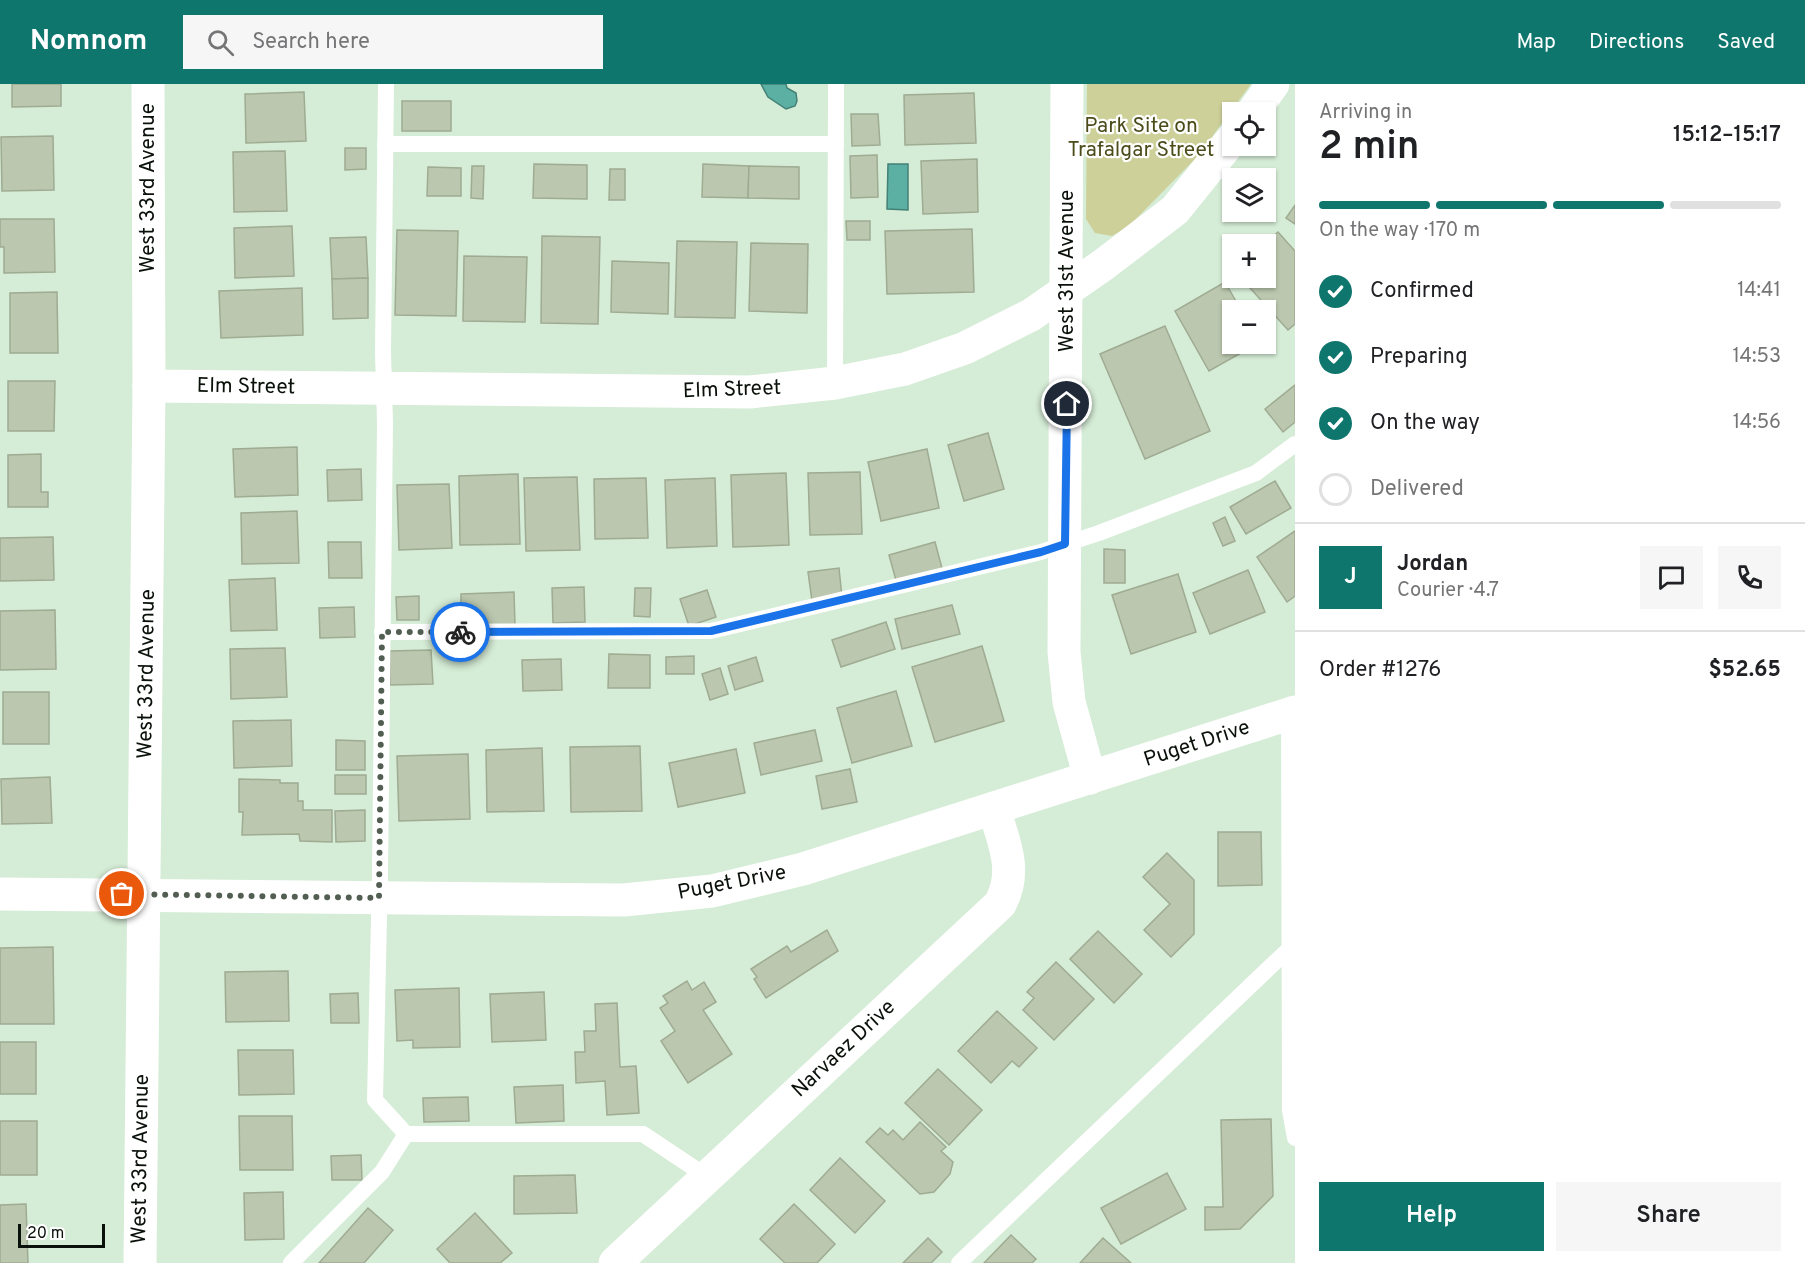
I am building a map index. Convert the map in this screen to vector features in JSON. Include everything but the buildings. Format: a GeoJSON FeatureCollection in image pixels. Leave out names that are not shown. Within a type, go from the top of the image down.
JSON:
{"type":"FeatureCollection","features":[{"type":"Feature","properties":{"kind":"street","name":"West 33rd Avenue"},"geometry":{"type":"LineString","coordinates":[[140,1263],[150,386],[148,84]]}},
{"type":"Feature","properties":{"kind":"street","name":"West 31st Avenue"},"geometry":{"type":"LineString","coordinates":[[1067,84],[1064,652],[1069,702],[1090,778]]}},
{"type":"Feature","properties":{"kind":"street"},"geometry":{"type":"LineString","coordinates":[[1261,102],[1273,84]]}},
{"type":"Feature","properties":{"kind":"street","name":"Elm Street"},"geometry":{"type":"LineString","coordinates":[[150,386],[750,392],[836,383],[905,369],[965,348],[1031,315],[1176,210],[1222,152]]}},
{"type":"Feature","properties":{"kind":"street","name":"Puget Drive"},"geometry":{"type":"LineString","coordinates":[[0,894],[624,900],[712,891],[803,869],[1292,714]]}},
{"type":"Feature","properties":{"kind":"street","name":"Narvaez Drive"},"geometry":{"type":"LineString","coordinates":[[615,1263],[1000,904],[1007,892],[1010,878],[1009,862],[994,809]]}},
{"type":"Feature","properties":{"kind":"lane"},"geometry":{"type":"LineString","coordinates":[[386,84],[385,389],[375,1100],[406,1134],[643,1134],[706,1176]]}},
{"type":"Feature","properties":{"kind":"lane"},"geometry":{"type":"LineString","coordinates":[[836,84],[836,383]]}},
{"type":"Feature","properties":{"kind":"lane"},"geometry":{"type":"LineString","coordinates":[[385,144],[836,144]]}},
{"type":"Feature","properties":{"kind":"lane"},"geometry":{"type":"LineString","coordinates":[[382,632],[711,631],[1041,552],[1256,473],[1295,444]]}},
{"type":"Feature","properties":{"kind":"lane"},"geometry":{"type":"LineString","coordinates":[[1292,714],[1290,1110],[1295,1138]]}},
{"type":"Feature","properties":{"kind":"lane"},"geometry":{"type":"LineString","coordinates":[[959,1263],[1290,948]]}},
{"type":"Feature","properties":{"kind":"lane"},"geometry":{"type":"LineString","coordinates":[[291,1263],[382,1172],[406,1134]]}},
{"type":"Feature","properties":{"kind":"green space","name":"Park Site on Trafalgar Street"},"geometry":{"type":"Polygon","coordinates":[[[1087,84],[1251,84],[1238,102],[1222,102],[1222,123],[1197,157],[1129,226],[1112,236],[1095,233],[1086,219],[1087,84]]]}},
{"type":"Feature","properties":{"kind":"water"},"geometry":{"type":"Polygon","coordinates":[[[761,84],[786,84],[787,88],[796,93],[795,106],[786,109],[768,97],[761,84]]]}},
{"type":"Feature","properties":{"kind":"water"},"geometry":{"type":"Polygon","coordinates":[[[888,164],[908,164],[908,210],[887,209],[888,164]]]}},
{"type":"Feature","properties":{"kind":"way so far"},"geometry":{"type":"LineString","coordinates":[[122,894],[379,898],[382,632],[460,632]]}},
{"type":"Feature","properties":{"kind":"route"},"geometry":{"type":"LineString","coordinates":[[460,632],[711,631],[1041,552],[1065,544],[1067,404]]}}]}
